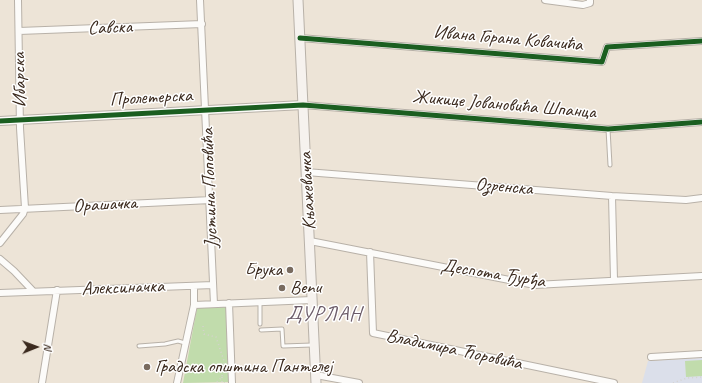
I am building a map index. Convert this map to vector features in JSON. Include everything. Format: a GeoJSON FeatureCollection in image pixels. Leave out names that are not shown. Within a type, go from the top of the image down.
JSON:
{"type":"FeatureCollection","features":[{"type":"Feature","properties":{"kind":"main road","name":"Књажевачка"},"geometry":{"type":"LineString","coordinates":[[298,0],[316,379]]}},
{"type":"Feature","properties":{"kind":"street","name":"Ибарска"},"geometry":{"type":"LineString","coordinates":[[18,0],[20,120],[25,208]]}},
{"type":"Feature","properties":{"kind":"street","name":"Јустина Поповића"},"geometry":{"type":"LineString","coordinates":[[200,0],[211,200],[214,304]]}},
{"type":"Feature","properties":{"kind":"street"},"geometry":{"type":"LineString","coordinates":[[545,0],[583,5],[590,3],[590,0]]}},
{"type":"Feature","properties":{"kind":"street","name":"Савска"},"geometry":{"type":"LineString","coordinates":[[19,31],[202,24]]}},
{"type":"Feature","properties":{"kind":"street","name":"Ивана Горана Ковачића"},"geometry":{"type":"LineString","coordinates":[[300,38],[602,62],[608,47],[702,41]]}},
{"type":"Feature","properties":{"kind":"street","name":"Пролетерска"},"geometry":{"type":"LineString","coordinates":[[0,121],[303,105]]}},
{"type":"Feature","properties":{"kind":"street","name":"Жикице Јовановића Шпанца"},"geometry":{"type":"LineString","coordinates":[[303,105],[608,129],[702,122]]}},
{"type":"Feature","properties":{"kind":"street","name":"Озренска"},"geometry":{"type":"LineString","coordinates":[[306,172],[612,196],[686,200],[702,198]]}},
{"type":"Feature","properties":{"kind":"street"},"geometry":{"type":"LineString","coordinates":[[612,196],[614,280]]}},
{"type":"Feature","properties":{"kind":"street","name":"Орашачка"},"geometry":{"type":"LineString","coordinates":[[0,210],[211,200]]}},
{"type":"Feature","properties":{"kind":"street"},"geometry":{"type":"LineString","coordinates":[[0,243],[23,214],[25,208]]}},
{"type":"Feature","properties":{"kind":"street","name":"Деспота Ђурђа"},"geometry":{"type":"LineString","coordinates":[[310,241],[535,285],[702,276]]}},
{"type":"Feature","properties":{"kind":"street","name":"Владимира Ћоровића"},"geometry":{"type":"LineString","coordinates":[[370,252],[373,333],[614,383]]}},
{"type":"Feature","properties":{"kind":"street"},"geometry":{"type":"LineString","coordinates":[[0,259],[33,291]]}},
{"type":"Feature","properties":{"kind":"street","name":"Алексиначка"},"geometry":{"type":"LineString","coordinates":[[0,293],[213,285]]}},
{"type":"Feature","properties":{"kind":"street"},"geometry":{"type":"LineString","coordinates":[[178,383],[194,305],[194,286]]}},
{"type":"Feature","properties":{"kind":"street"},"geometry":{"type":"LineString","coordinates":[[42,383],[57,290]]}},
{"type":"Feature","properties":{"kind":"street"},"geometry":{"type":"LineString","coordinates":[[194,305],[260,301],[312,300]]}},
{"type":"Feature","properties":{"kind":"street"},"geometry":{"type":"LineString","coordinates":[[229,303],[232,383]]}},
{"type":"Feature","properties":{"kind":"street"},"geometry":{"type":"LineString","coordinates":[[651,357],[702,354]]}},
{"type":"Feature","properties":{"kind":"street"},"geometry":{"type":"LineString","coordinates":[[316,379],[359,383]]}},
{"type":"Feature","properties":{"kind":"lane"},"geometry":{"type":"LineString","coordinates":[[608,129],[610,165]]}},
{"type":"Feature","properties":{"kind":"lane"},"geometry":{"type":"LineString","coordinates":[[260,301],[260,324]]}},
{"type":"Feature","properties":{"kind":"lane"},"geometry":{"type":"LineString","coordinates":[[261,330],[282,329],[283,346],[315,345]]}},
{"type":"Feature","properties":{"kind":"lane"},"geometry":{"type":"LineString","coordinates":[[139,346],[165,344],[178,341],[185,343]]}},
{"type":"Feature","properties":{"kind":"path"},"geometry":{"type":"LineString","coordinates":[[203,326],[204,334],[213,335],[219,344],[224,361],[222,383],[218,383]]}},
{"type":"Feature","properties":{"kind":"path"},"geometry":{"type":"LineString","coordinates":[[218,383],[222,377]]}},
{"type":"Feature","properties":{"kind":"path"},"geometry":{"type":"LineString","coordinates":[[672,383],[687,378],[702,377]]}},
{"type":"Feature","properties":{"kind":"shaded area"},"geometry":{"type":"Polygon","coordinates":[[[702,358],[702,383],[642,383],[648,361],[702,358]]]}},
{"type":"Feature","properties":{"kind":"green space"},"geometry":{"type":"Polygon","coordinates":[[[226,307],[229,382],[183,383],[197,308],[226,307]]]}},
{"type":"Feature","properties":{"kind":"green space"},"geometry":{"type":"Polygon","coordinates":[[[702,360],[702,376],[686,377],[685,361],[702,360]]]}},
{"type":"Feature","properties":{"kind":"cycle path"},"geometry":{"type":"LineString","coordinates":[[300,38],[602,62],[607,47],[702,41]]}},
{"type":"Feature","properties":{"kind":"cycle path"},"geometry":{"type":"LineString","coordinates":[[0,121],[303,105],[608,129],[702,122]]}},
{"type":"Feature","properties":{"kind":"place","name":"Брука"},"geometry":{"type":"Point","coordinates":[290,270]}},
{"type":"Feature","properties":{"kind":"place","name":"Benu"},"geometry":{"type":"Point","coordinates":[282,288]}},
{"type":"Feature","properties":{"kind":"place","name":"Градска општина Пантелеј"},"geometry":{"type":"Point","coordinates":[147,367]}},
{"type":"Feature","properties":{"kind":"district","name":"ДУРЛАН"},"geometry":{"type":"Point","coordinates":[324,314]}}]}
